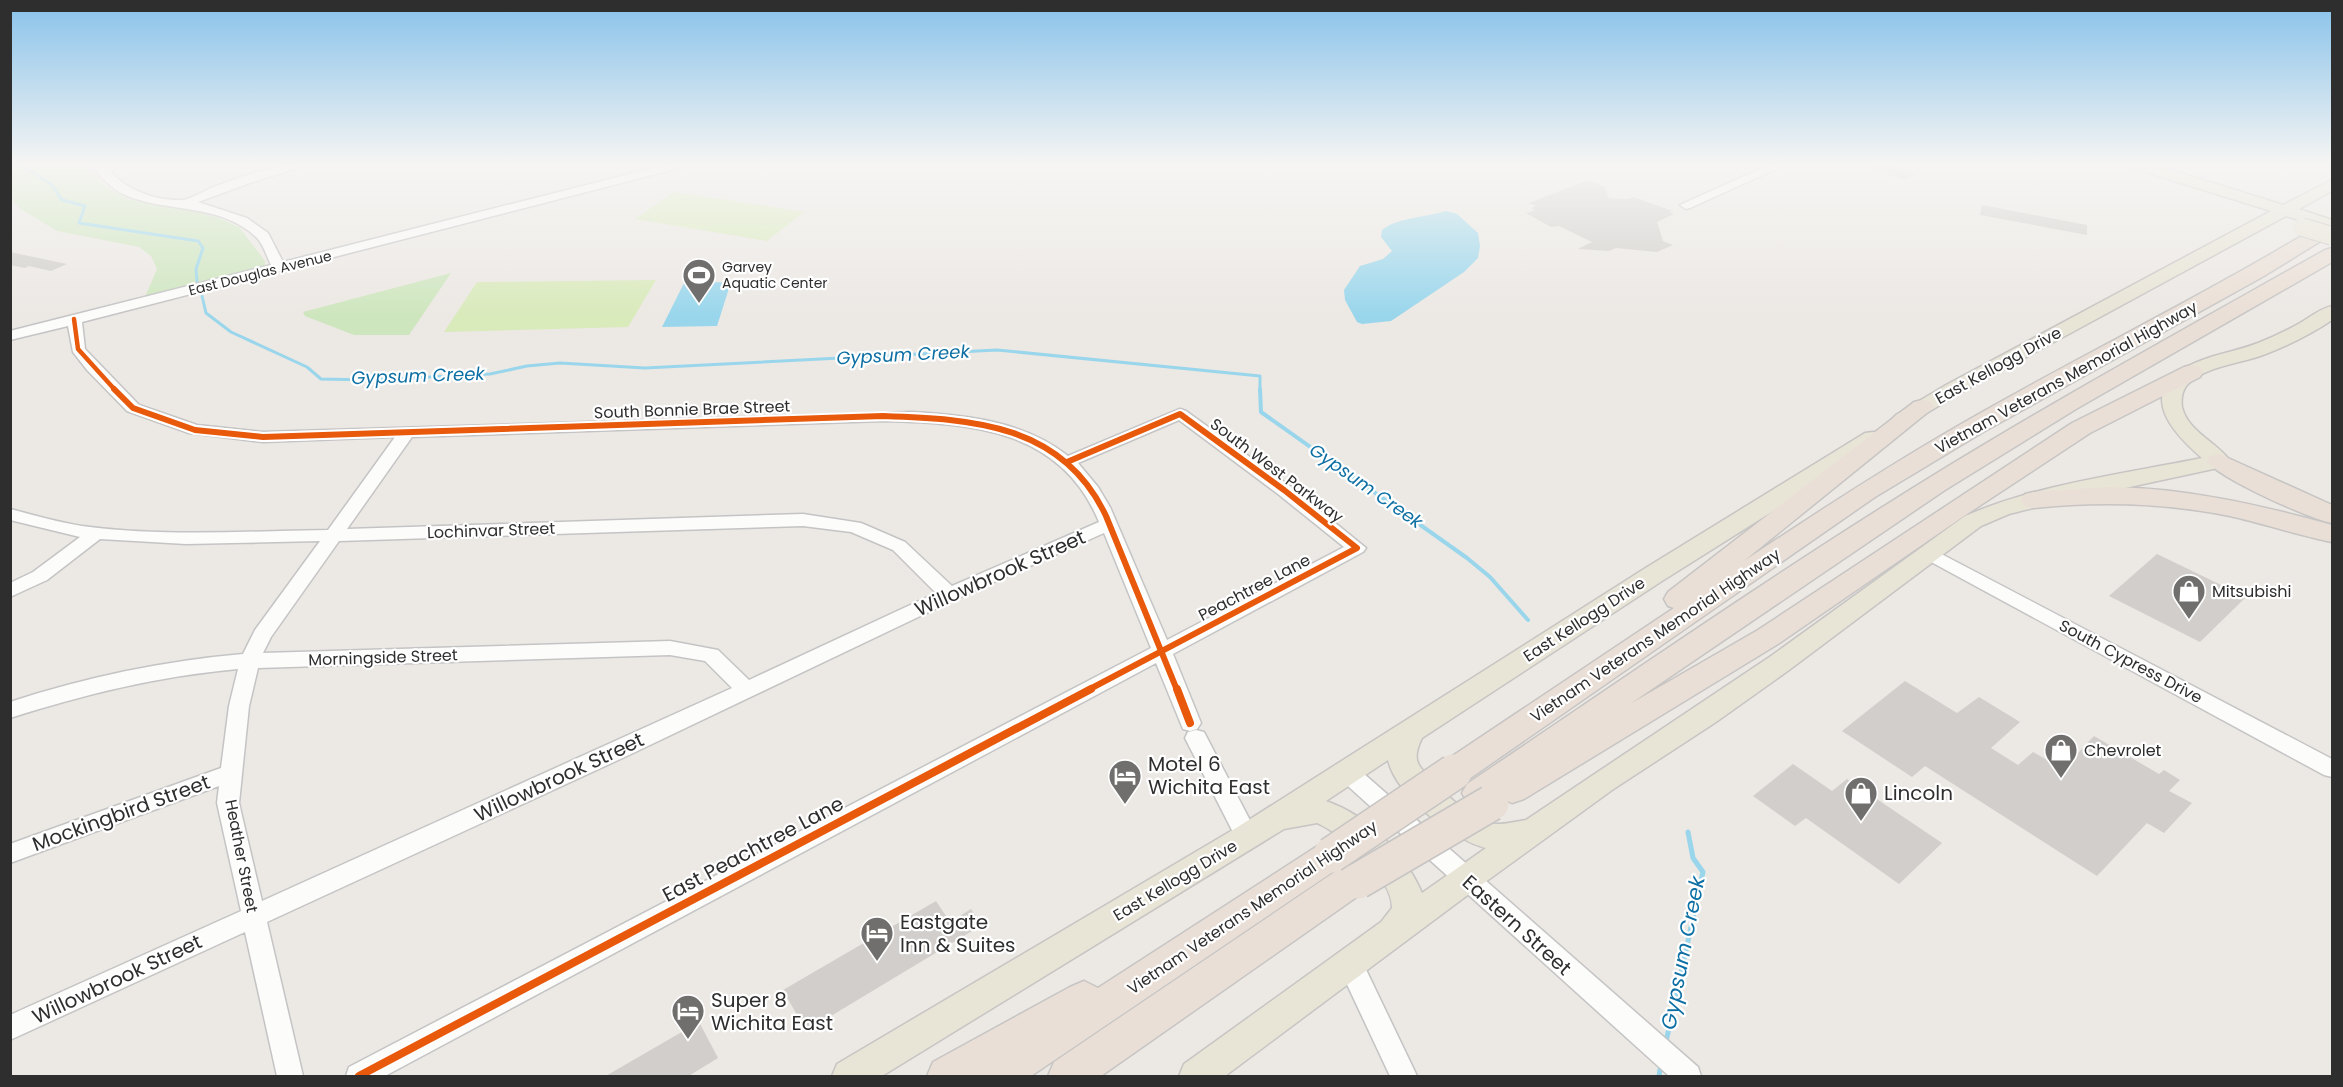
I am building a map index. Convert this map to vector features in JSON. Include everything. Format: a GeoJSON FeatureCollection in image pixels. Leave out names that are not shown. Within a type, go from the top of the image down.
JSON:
{"type":"FeatureCollection","features":[{"type":"Feature","properties":{"kind":"highway","name":"Vietnam Veterans Memorial Highway"},"geometry":{"type":"LineString","coordinates":[[1474,789],[1490,748],[1885,479],[2019,401],[2257,272],[2332,225]]}},
{"type":"Feature","properties":{"kind":"highway","name":"Vietnam Veterans Memorial Highway"},"geometry":{"type":"LineString","coordinates":[[997,1077],[1268,896],[1348,871],[1936,485],[2068,404],[2332,254]]}},
{"type":"Feature","properties":{"kind":"highway"},"geometry":{"type":"LineString","coordinates":[[1068,1077],[1313,908],[1348,871],[1474,789],[1728,663],[2081,428],[2192,372]]}},
{"type":"Feature","properties":{"kind":"highway"},"geometry":{"type":"LineString","coordinates":[[1490,748],[1922,407]]}},
{"type":"Feature","properties":{"kind":"highway"},"geometry":{"type":"LineString","coordinates":[[2219,461],[2252,480],[2332,515]]}},
{"type":"Feature","properties":{"kind":"highway"},"geometry":{"type":"LineString","coordinates":[[2034,500],[2101,495],[2178,499],[2255,513],[2332,534]]}},
{"type":"Feature","properties":{"kind":"highway"},"geometry":{"type":"LineString","coordinates":[[947,1077],[1268,896]]}},
{"type":"Feature","properties":{"kind":"highway"},"geometry":{"type":"LineString","coordinates":[[1090,1077],[1230,966]]}},
{"type":"Feature","properties":{"kind":"main road","name":"East Kellogg Drive"},"geometry":{"type":"LineString","coordinates":[[850,1077],[1058,949],[1273,821],[1653,575],[1922,407],[2256,225],[2286,215]]}},
{"type":"Feature","properties":{"kind":"main road"},"geometry":{"type":"LineString","coordinates":[[2320,215],[2332,236]]}},
{"type":"Feature","properties":{"kind":"main road"},"geometry":{"type":"LineString","coordinates":[[2219,461],[2186,432],[2172,407],[2171,400],[2176,387],[2192,372],[2273,344],[2332,312]]}},
{"type":"Feature","properties":{"kind":"main road"},"geometry":{"type":"LineString","coordinates":[[1197,1077],[1392,932],[1533,831],[1780,663],[1973,521],[2001,509],[2034,500],[2219,461]]}},
{"type":"Feature","properties":{"kind":"main road"},"geometry":{"type":"LineString","coordinates":[[1412,731],[1404,744],[1402,757],[1405,768],[1412,778],[1464,825],[1476,832],[1491,836],[1533,831]]}},
{"type":"Feature","properties":{"kind":"main road"},"geometry":{"type":"LineString","coordinates":[[1273,821],[1294,814],[1320,812],[1340,821],[1354,832],[1391,870],[1405,890],[1407,911],[1392,932]]}},
{"type":"Feature","properties":{"kind":"street"},"geometry":{"type":"LineString","coordinates":[[224,215],[243,220],[263,236],[279,268]]}},
{"type":"Feature","properties":{"kind":"street","name":"East Douglas Avenue"},"geometry":{"type":"LineString","coordinates":[[10,336],[279,268],[476,215]]}},
{"type":"Feature","properties":{"kind":"street","name":"South Bonnie Brae Street"},"geometry":{"type":"LineString","coordinates":[[74,319],[78,349],[92,367],[133,408],[195,430],[263,436],[882,416],[949,417],[993,424],[1027,436],[1068,462],[1093,491],[1162,650],[1193,730],[1247,837]]}},
{"type":"Feature","properties":{"kind":"street","name":"South West Parkway"},"geometry":{"type":"LineString","coordinates":[[1068,462],[1180,414],[1284,490],[1357,548]]}},
{"type":"Feature","properties":{"kind":"street","name":"Heather Street"},"geometry":{"type":"LineString","coordinates":[[290,1077],[228,803],[239,706],[250,661],[262,635],[408,431]]}},
{"type":"Feature","properties":{"kind":"street","name":"Lochinvar Street"},"geometry":{"type":"LineString","coordinates":[[10,514],[47,526],[94,535],[158,538],[333,536],[803,520],[855,527],[899,546],[950,595]]}},
{"type":"Feature","properties":{"kind":"street","name":"Willowbrook Street"},"geometry":{"type":"LineString","coordinates":[[10,1028],[950,595],[1107,525]]}},
{"type":"Feature","properties":{"kind":"street"},"geometry":{"type":"LineString","coordinates":[[10,591],[40,576],[94,535]]}},
{"type":"Feature","properties":{"kind":"street","name":"Peachtree Lane"},"geometry":{"type":"LineString","coordinates":[[1162,650],[1357,548]]}},
{"type":"Feature","properties":{"kind":"street","name":"South Cypress Drive"},"geometry":{"type":"LineString","coordinates":[[1928,553],[2332,769]]}},
{"type":"Feature","properties":{"kind":"street","name":"Morningside Street"},"geometry":{"type":"LineString","coordinates":[[10,710],[105,681],[190,665],[250,661],[670,648],[711,656],[746,690]]}},
{"type":"Feature","properties":{"kind":"street","name":"East Peachtree Lane"},"geometry":{"type":"LineString","coordinates":[[359,1077],[1162,650]]}},
{"type":"Feature","properties":{"kind":"street","name":"Eastern Street"},"geometry":{"type":"LineString","coordinates":[[1347,772],[1688,1077]]}},
{"type":"Feature","properties":{"kind":"street","name":"Mockingbird Street"},"geometry":{"type":"LineString","coordinates":[[10,854],[231,773]]}},
{"type":"Feature","properties":{"kind":"street"},"geometry":{"type":"LineString","coordinates":[[1350,963],[1404,1077]]}},
{"type":"Feature","properties":{"kind":"green space"},"geometry":{"type":"Polygon","coordinates":[[[30,215],[207,215],[239,227],[265,261],[265,266],[145,297],[157,269],[151,256],[139,247],[57,231],[30,215]]]}},
{"type":"Feature","properties":{"kind":"green space"},"geometry":{"type":"Polygon","coordinates":[[[641,215],[801,215],[767,241],[635,219],[641,215]]]}},
{"type":"Feature","properties":{"kind":"green space"},"geometry":{"type":"Polygon","coordinates":[[[451,273],[409,335],[354,335],[305,316],[303,312],[451,273]]]}},
{"type":"Feature","properties":{"kind":"green space"},"geometry":{"type":"Polygon","coordinates":[[[656,280],[628,327],[444,332],[477,282],[656,280]]]}},
{"type":"Feature","properties":{"kind":"water"},"geometry":{"type":"Polygon","coordinates":[[[1428,215],[1458,215],[1478,233],[1480,246],[1478,258],[1464,272],[1391,321],[1362,324],[1357,322],[1345,300],[1344,290],[1360,266],[1383,259],[1392,251],[1381,237],[1382,230],[1403,220],[1428,215]]]}},
{"type":"Feature","properties":{"kind":"water","name":"Garvey Aquatic Center"},"geometry":{"type":"Polygon","coordinates":[[[731,282],[717,326],[662,327],[684,283],[731,282]]]}},
{"type":"Feature","properties":{"kind":"building"},"geometry":{"type":"Polygon","coordinates":[[[1529,215],[1672,215],[1657,222],[1663,241],[1673,245],[1657,252],[1616,248],[1609,251],[1578,249],[1592,242],[1559,226],[1551,227],[1529,215]]]}},
{"type":"Feature","properties":{"kind":"building"},"geometry":{"type":"Polygon","coordinates":[[[1980,215],[2033,215],[2087,225],[2087,235],[1980,215]]]}},
{"type":"Feature","properties":{"kind":"building"},"geometry":{"type":"Polygon","coordinates":[[[10,252],[67,264],[51,271],[10,265],[10,252]]]}},
{"type":"Feature","properties":{"kind":"building","name":"Mitsubishi"},"geometry":{"type":"Polygon","coordinates":[[[2157,554],[2246,597],[2200,642],[2109,596],[2157,554]]]}},
{"type":"Feature","properties":{"kind":"building","name":"Chevrolet"},"geometry":{"type":"Polygon","coordinates":[[[1905,681],[1957,713],[1979,697],[2020,722],[1991,748],[2018,765],[2033,752],[2063,769],[2094,736],[2159,774],[2164,770],[2180,780],[2169,791],[2192,803],[2164,833],[2147,823],[2097,876],[1925,766],[1912,777],[1842,731],[1905,681]]]}},
{"type":"Feature","properties":{"kind":"building","name":"Lincoln"},"geometry":{"type":"Polygon","coordinates":[[[1793,764],[1832,791],[1847,779],[1942,843],[1899,884],[1806,818],[1795,826],[1753,796],[1793,764]]]}},
{"type":"Feature","properties":{"kind":"building","name":"Eastgate Inn & Suites"},"geometry":{"type":"Polygon","coordinates":[[[936,901],[950,922],[971,909],[982,925],[806,1031],[783,990],[936,901]]]}},
{"type":"Feature","properties":{"kind":"building","name":"Super 8 Wichita East"},"geometry":{"type":"Polygon","coordinates":[[[699,1022],[718,1058],[687,1077],[604,1077],[699,1022]]]}},
{"type":"Feature","properties":{"kind":"waterway","name":"Gypsum Creek"},"geometry":{"type":"LineString","coordinates":[[82,215],[79,223],[198,241],[203,248],[196,269],[197,281]]}},
{"type":"Feature","properties":{"kind":"waterway","name":"Gypsum Creek"},"geometry":{"type":"LineString","coordinates":[[202,296],[206,313],[231,332],[307,367],[321,379],[370,380],[490,374],[527,366],[560,363],[645,368],[997,350],[1260,376],[1260,389]]}},
{"type":"Feature","properties":{"kind":"waterway","name":"Gypsum Creek"},"geometry":{"type":"LineString","coordinates":[[1260,389],[1261,412],[1467,558],[1490,577],[1528,620]]}},
{"type":"Feature","properties":{"kind":"waterway","name":"Gypsum Creek"},"geometry":{"type":"LineString","coordinates":[[1666,1042],[1703,872],[1693,858],[1688,832]]}},
{"type":"Feature","properties":{"kind":"waterway","name":"Gypsum Creek"},"geometry":{"type":"LineString","coordinates":[[1659,1076],[1661,1064]]}},
{"type":"Feature","properties":{"kind":"cycle path"},"geometry":{"type":"LineString","coordinates":[[74,319],[78,349],[92,367],[133,408],[195,430],[263,437],[883,416],[970,422],[1025,437],[1050,450],[1073,467],[1102,507],[1190,723]]}},
{"type":"Feature","properties":{"kind":"cycle path"},"geometry":{"type":"LineString","coordinates":[[359,1076],[1357,548],[1284,490],[1180,414],[1067,462]]}},
{"type":"Feature","properties":{"kind":"place","name":"Garvey Aquatic Center"},"geometry":{"type":"Point","coordinates":[699,304]}},
{"type":"Feature","properties":{"kind":"place","name":"Mitsubishi"},"geometry":{"type":"Point","coordinates":[2189,620]}},
{"type":"Feature","properties":{"kind":"place","name":"Chevrolet"},"geometry":{"type":"Point","coordinates":[2061,779]}},
{"type":"Feature","properties":{"kind":"place","name":"Motel 6 Wichita East"},"geometry":{"type":"Point","coordinates":[1125,805]}},
{"type":"Feature","properties":{"kind":"place","name":"Lincoln"},"geometry":{"type":"Point","coordinates":[1861,822]}},
{"type":"Feature","properties":{"kind":"place","name":"Eastgate Inn & Suites"},"geometry":{"type":"Point","coordinates":[877,962]}},
{"type":"Feature","properties":{"kind":"place","name":"Super 8 Wichita East"},"geometry":{"type":"Point","coordinates":[688,1040]}}]}
